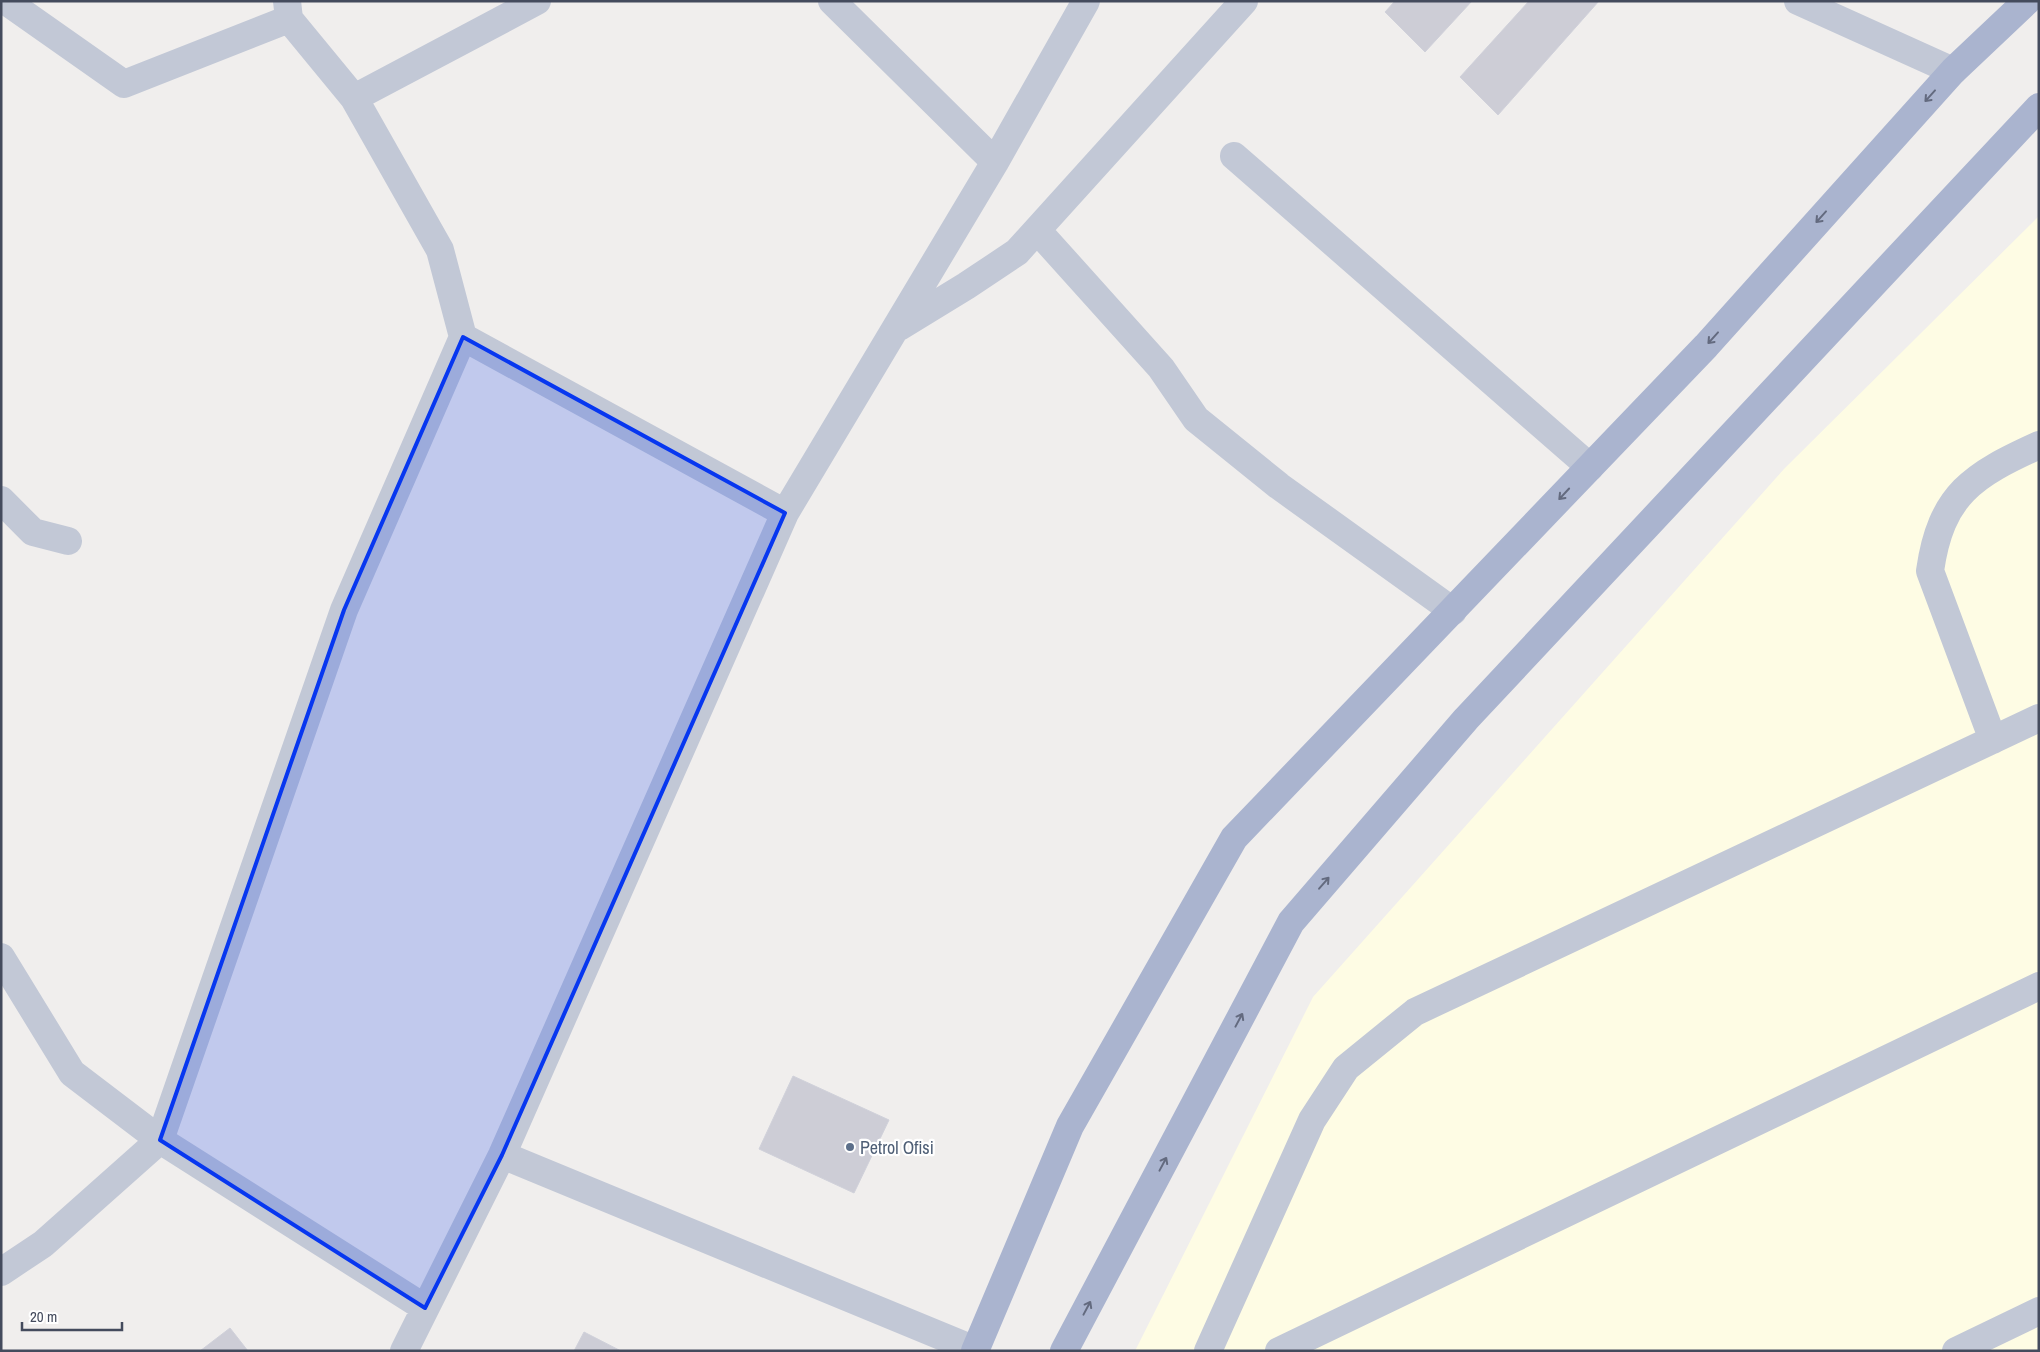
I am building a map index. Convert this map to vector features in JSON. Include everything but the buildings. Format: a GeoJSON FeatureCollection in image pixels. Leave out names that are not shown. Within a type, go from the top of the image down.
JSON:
{"type":"FeatureCollection","features":[{"type":"Feature","properties":{"kind":"main road"},"geometry":{"type":"LineString","coordinates":[[1982,42],[2004,1]]}},
{"type":"Feature","properties":{"kind":"main road"},"geometry":{"type":"LineString","coordinates":[[975,1350],[1070,1126],[1234,838],[1454,611],[1706,346],[1953,71],[2027,1]]}},
{"type":"Feature","properties":{"kind":"main road"},"geometry":{"type":"LineString","coordinates":[[1064,1351],[1291,922],[1466,719],[2039,107]]}},
{"type":"Feature","properties":{"kind":"main road"},"geometry":{"type":"LineString","coordinates":[[2013,133],[2039,124]]}},
{"type":"Feature","properties":{"kind":"street"},"geometry":{"type":"LineString","coordinates":[[1,1272],[43,1244],[160,1140],[344,610],[463,337],[440,250],[354,98],[288,10],[124,84],[6,1]]}},
{"type":"Feature","properties":{"kind":"street"},"geometry":{"type":"LineString","coordinates":[[354,98],[537,1]]}},
{"type":"Feature","properties":{"kind":"street"},"geometry":{"type":"LineString","coordinates":[[832,1],[995,162]]}},
{"type":"Feature","properties":{"kind":"street"},"geometry":{"type":"LineString","coordinates":[[404,1351],[502,1155],[785,513],[995,162],[1086,1]]}},
{"type":"Feature","properties":{"kind":"street"},"geometry":{"type":"LineString","coordinates":[[894,330],[1017,252],[1244,1]]}},
{"type":"Feature","properties":{"kind":"street"},"geometry":{"type":"LineString","coordinates":[[1798,1],[1953,71]]}},
{"type":"Feature","properties":{"kind":"street"},"geometry":{"type":"LineString","coordinates":[[1234,156],[1590,466]]}},
{"type":"Feature","properties":{"kind":"street"},"geometry":{"type":"LineString","coordinates":[[1036,230],[1161,368],[1196,419],[1279,486],[1454,611]]}},
{"type":"Feature","properties":{"kind":"street"},"geometry":{"type":"LineString","coordinates":[[463,337],[785,513]]}},
{"type":"Feature","properties":{"kind":"street"},"geometry":{"type":"LineString","coordinates":[[1993,740],[1930,571],[1933,548],[1940,526],[1951,506],[1964,490],[1999,463],[2039,445]]}},
{"type":"Feature","properties":{"kind":"street"},"geometry":{"type":"LineString","coordinates":[[1,500],[33,532],[68,541]]}},
{"type":"Feature","properties":{"kind":"street"},"geometry":{"type":"LineString","coordinates":[[1208,1351],[1312,1120],[1346,1068],[1415,1012],[2039,718]]}},
{"type":"Feature","properties":{"kind":"street"},"geometry":{"type":"LineString","coordinates":[[1,957],[72,1073],[160,1140],[425,1308]]}},
{"type":"Feature","properties":{"kind":"street"},"geometry":{"type":"LineString","coordinates":[[1279,1351],[2039,986]]}},
{"type":"Feature","properties":{"kind":"street"},"geometry":{"type":"LineString","coordinates":[[502,1155],[975,1350]]}},
{"type":"Feature","properties":{"kind":"street"},"geometry":{"type":"LineString","coordinates":[[1956,1351],[2039,1311]]}},
{"type":"Feature","properties":{"kind":"highlighted area"},"geometry":{"type":"Polygon","coordinates":[[[463,337],[785,513],[502,1155],[425,1308],[160,1140],[344,610],[463,337]]]}},
{"type":"Feature","properties":{"kind":"shaded area"},"geometry":{"type":"Polygon","coordinates":[[[2039,216],[2039,1351],[1135,1351],[1313,997],[1784,469],[2039,216]]]}},
{"type":"Feature","properties":{"kind":"place","name":"Petrol Ofisi"},"geometry":{"type":"Point","coordinates":[850,1147]}}]}
